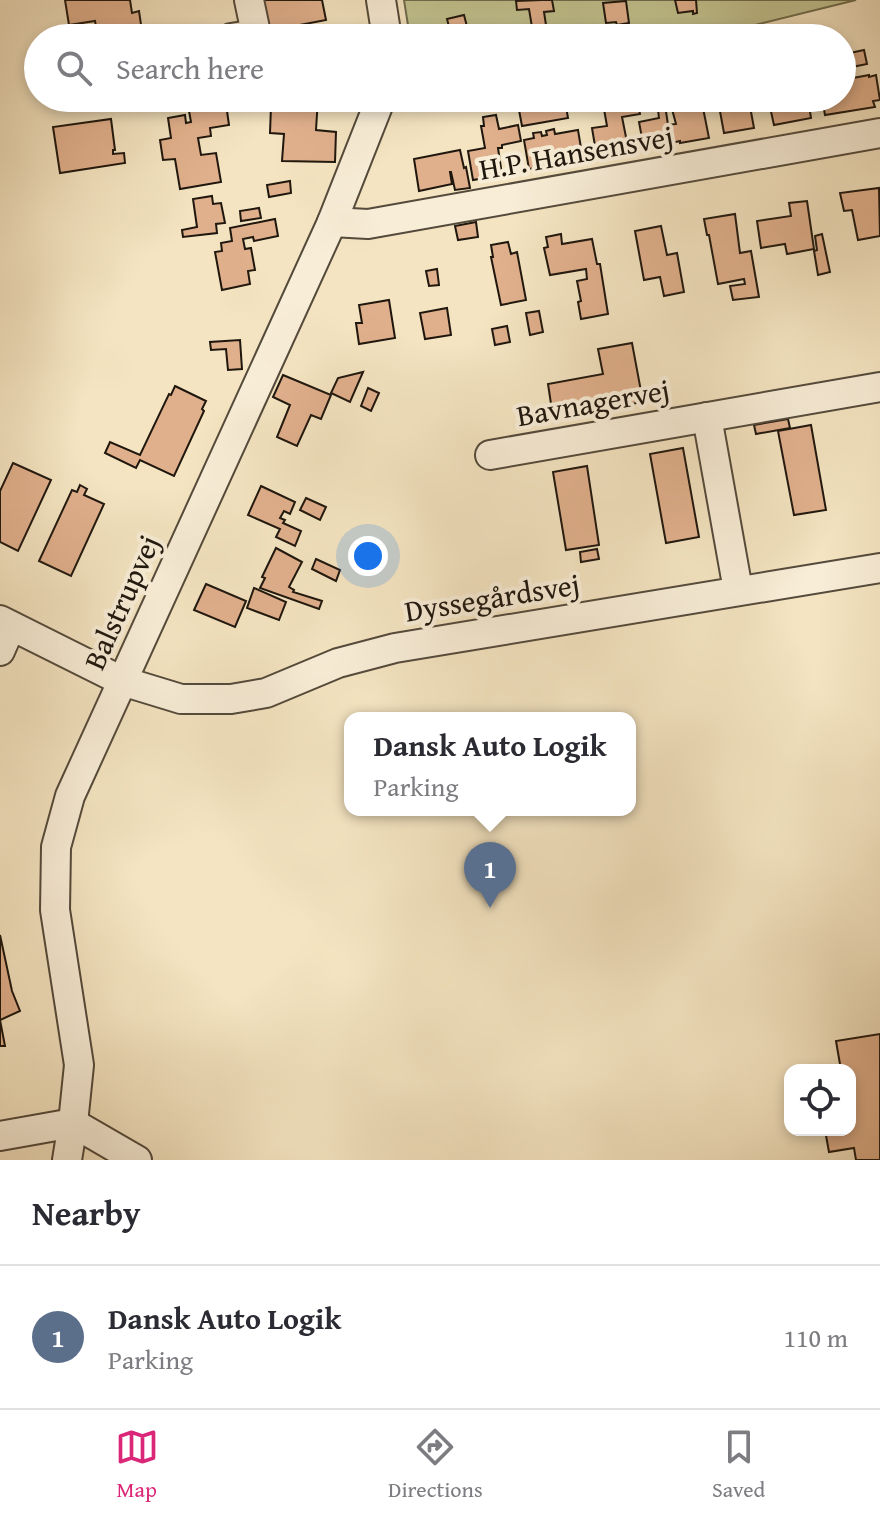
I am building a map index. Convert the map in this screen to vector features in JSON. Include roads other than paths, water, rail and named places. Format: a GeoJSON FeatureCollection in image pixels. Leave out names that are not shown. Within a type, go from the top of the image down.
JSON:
{"type":"FeatureCollection","features":[{"type":"Feature","properties":{"kind":"street"},"geometry":{"type":"LineString","coordinates":[[248,24],[249,0]]}},
{"type":"Feature","properties":{"kind":"street"},"geometry":{"type":"LineString","coordinates":[[381,0],[385,24]]}},
{"type":"Feature","properties":{"kind":"street","name":"Balstrupvej"},"geometry":{"type":"LineString","coordinates":[[67,1160],[79,1065],[55,910],[56,847],[70,796],[332,222],[375,112]]}},
{"type":"Feature","properties":{"kind":"street","name":"H.P. Hansensvej"},"geometry":{"type":"LineString","coordinates":[[332,222],[368,224],[880,133]]}},
{"type":"Feature","properties":{"kind":"street","name":"Bavnagervej"},"geometry":{"type":"LineString","coordinates":[[490,455],[880,387]]}},
{"type":"Feature","properties":{"kind":"street","name":"Bavnagervej"},"geometry":{"type":"LineString","coordinates":[[707,417],[738,590]]}},
{"type":"Feature","properties":{"kind":"street","name":"Dyssegårdsvej"},"geometry":{"type":"LineString","coordinates":[[4,632],[122,681],[181,699],[231,699],[266,693],[338,663],[395,648],[880,568]]}},
{"type":"Feature","properties":{"kind":"street"},"geometry":{"type":"LineString","coordinates":[[0,1136],[73,1123],[137,1160]]}},
{"type":"Feature","properties":{"kind":"place","name":"Dansk Auto Logik"},"geometry":{"type":"Point","coordinates":[490,908]}}]}
